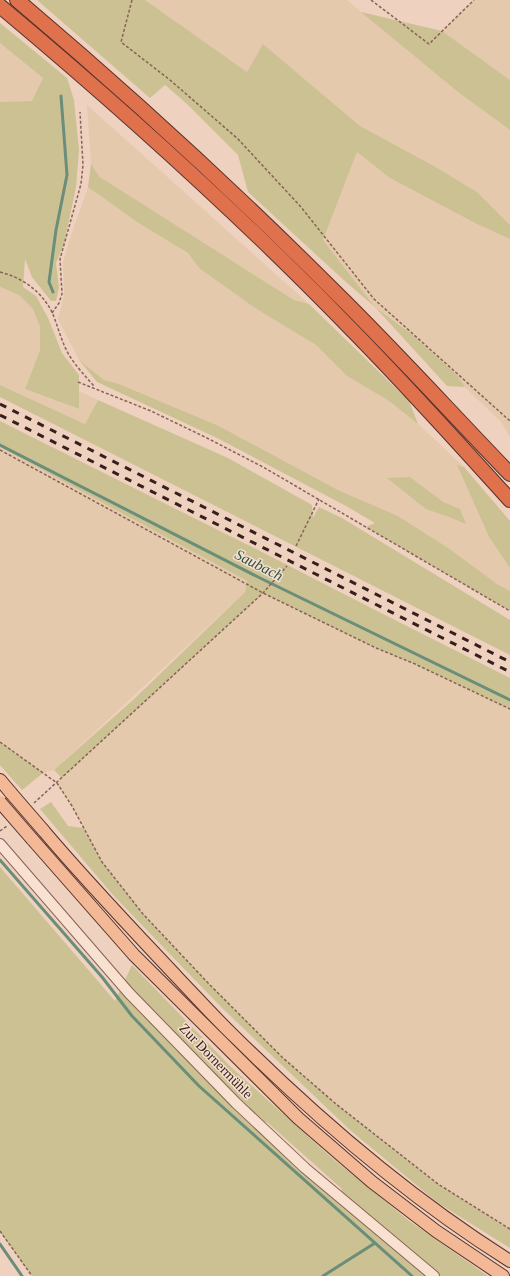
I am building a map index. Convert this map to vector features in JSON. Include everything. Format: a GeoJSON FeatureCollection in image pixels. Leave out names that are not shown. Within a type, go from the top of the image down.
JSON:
{"type":"FeatureCollection","features":[{"type":"Feature","properties":{"kind":"highway"},"geometry":{"type":"LineString","coordinates":[[17,0],[146,112],[257,215],[369,326],[510,474]]}},
{"type":"Feature","properties":{"kind":"highway"},"geometry":{"type":"LineString","coordinates":[[0,6],[135,122],[257,236],[389,368],[510,500]]}},
{"type":"Feature","properties":{"kind":"main road"},"geometry":{"type":"LineString","coordinates":[[0,780],[140,938],[231,1033],[309,1107],[384,1171],[446,1219],[510,1261]]}},
{"type":"Feature","properties":{"kind":"main road"},"geometry":{"type":"LineString","coordinates":[[0,802],[134,955],[298,1118],[384,1191],[436,1231],[504,1276]]}},
{"type":"Feature","properties":{"kind":"street","name":"Zur Dornermühle"},"geometry":{"type":"LineString","coordinates":[[0,844],[129,993],[236,1103],[305,1168],[434,1276]]}},
{"type":"Feature","properties":{"kind":"path"},"geometry":{"type":"LineString","coordinates":[[132,0],[121,42],[170,80],[238,139],[301,207],[374,299],[510,421]]}},
{"type":"Feature","properties":{"kind":"path"},"geometry":{"type":"LineString","coordinates":[[371,0],[429,44],[474,0]]}},
{"type":"Feature","properties":{"kind":"path"},"geometry":{"type":"LineString","coordinates":[[52,313],[59,303],[62,294],[60,259],[81,184],[83,165],[80,112]]}},
{"type":"Feature","properties":{"kind":"path"},"geometry":{"type":"LineString","coordinates":[[0,272],[9,274],[24,281],[37,291],[46,301],[70,355],[94,387]]}},
{"type":"Feature","properties":{"kind":"path"},"geometry":{"type":"LineString","coordinates":[[78,382],[94,387],[151,411],[264,467],[510,611]]}},
{"type":"Feature","properties":{"kind":"path"},"geometry":{"type":"LineString","coordinates":[[0,450],[263,593],[376,648],[415,664],[510,709]]}},
{"type":"Feature","properties":{"kind":"path"},"geometry":{"type":"LineString","coordinates":[[296,546],[319,499]]}},
{"type":"Feature","properties":{"kind":"path"},"geometry":{"type":"LineString","coordinates":[[42,797],[263,593],[286,566]]}},
{"type":"Feature","properties":{"kind":"path"},"geometry":{"type":"LineString","coordinates":[[0,742],[57,783],[72,806],[102,862],[143,914],[208,984],[278,1053],[336,1104],[438,1184],[510,1229]]}},
{"type":"Feature","properties":{"kind":"path"},"geometry":{"type":"LineString","coordinates":[[0,1231],[32,1276]]}},
{"type":"Feature","properties":{"kind":"shaded area"},"geometry":{"type":"Polygon","coordinates":[[[37,0],[145,0],[247,72],[263,44],[360,126],[434,166],[477,192],[510,225],[510,239],[477,224],[390,178],[357,152],[323,240],[375,307],[248,192],[238,155],[186,103],[165,85],[150,98],[37,0]]]}},
{"type":"Feature","properties":{"kind":"shaded area"},"geometry":{"type":"Polygon","coordinates":[[[145,0],[347,0],[458,92],[510,130],[510,225],[477,192],[434,166],[360,126],[263,44],[247,73],[145,0]]]}},
{"type":"Feature","properties":{"kind":"shaded area"},"geometry":{"type":"Polygon","coordinates":[[[474,0],[510,0],[510,80],[442,31],[474,0]]]}},
{"type":"Feature","properties":{"kind":"shaded area"},"geometry":{"type":"Polygon","coordinates":[[[361,12],[442,31],[510,80],[510,130],[458,92],[361,12]]]}},
{"type":"Feature","properties":{"kind":"shaded area"},"geometry":{"type":"Polygon","coordinates":[[[0,23],[67,78],[74,100],[79,150],[76,187],[64,244],[56,263],[59,287],[56,301],[51,301],[32,277],[25,259],[23,287],[36,296],[48,318],[62,353],[79,375],[79,409],[25,389],[40,350],[40,327],[33,309],[19,295],[0,287],[0,102],[32,101],[43,78],[0,43],[0,23]]]}},
{"type":"Feature","properties":{"kind":"shaded area"},"geometry":{"type":"Polygon","coordinates":[[[0,43],[43,78],[32,101],[0,102],[0,43]]]}},
{"type":"Feature","properties":{"kind":"shaded area"},"geometry":{"type":"Polygon","coordinates":[[[87,105],[309,304],[294,300],[100,177],[91,164],[87,105]]]}},
{"type":"Feature","properties":{"kind":"shaded area"},"geometry":{"type":"Polygon","coordinates":[[[357,152],[390,178],[477,224],[510,239],[510,437],[501,422],[465,387],[457,375],[414,335],[375,307],[323,240],[357,152]]]}},
{"type":"Feature","properties":{"kind":"shaded area"},"geometry":{"type":"Polygon","coordinates":[[[91,164],[100,177],[294,300],[309,304],[409,401],[418,424],[389,401],[347,376],[316,345],[255,308],[199,268],[188,253],[137,222],[88,187],[91,164]]]}},
{"type":"Feature","properties":{"kind":"shaded area"},"geometry":{"type":"Polygon","coordinates":[[[88,187],[137,222],[188,253],[199,268],[255,308],[316,345],[347,376],[389,401],[418,424],[464,467],[457,465],[489,537],[510,568],[510,591],[497,584],[398,516],[338,490],[219,426],[119,384],[104,380],[79,360],[58,319],[64,296],[63,263],[88,187]]]}},
{"type":"Feature","properties":{"kind":"shaded area"},"geometry":{"type":"Polygon","coordinates":[[[0,287],[19,295],[33,309],[40,327],[40,350],[25,389],[78,409],[79,391],[98,400],[85,424],[0,385],[0,287]]]}},
{"type":"Feature","properties":{"kind":"shaded area"},"geometry":{"type":"Polygon","coordinates":[[[375,307],[413,335],[457,375],[465,387],[447,386],[375,307]]]}},
{"type":"Feature","properties":{"kind":"shaded area"},"geometry":{"type":"Polygon","coordinates":[[[79,360],[104,380],[119,384],[219,426],[338,490],[398,516],[448,548],[497,584],[510,591],[510,611],[366,527],[375,523],[346,506],[219,439],[97,382],[79,360]]]}},
{"type":"Feature","properties":{"kind":"shaded area"},"geometry":{"type":"Polygon","coordinates":[[[0,385],[85,424],[98,400],[228,458],[312,505],[313,518],[319,507],[342,518],[510,620],[510,655],[0,397],[0,385]]]}},
{"type":"Feature","properties":{"kind":"shaded area"},"geometry":{"type":"Polygon","coordinates":[[[0,421],[510,678],[510,709],[415,664],[376,648],[263,593],[62,778],[54,770],[133,700],[245,592],[247,581],[0,447],[0,421]]]}},
{"type":"Feature","properties":{"kind":"shaded area"},"geometry":{"type":"Polygon","coordinates":[[[0,447],[247,581],[245,592],[54,770],[43,773],[0,742],[0,447]]]}},
{"type":"Feature","properties":{"kind":"shaded area"},"geometry":{"type":"Polygon","coordinates":[[[457,465],[464,467],[510,521],[510,568],[489,537],[457,465]]]}},
{"type":"Feature","properties":{"kind":"shaded area"},"geometry":{"type":"Polygon","coordinates":[[[410,477],[443,502],[460,509],[466,524],[426,509],[387,478],[410,477]]]}},
{"type":"Feature","properties":{"kind":"shaded area"},"geometry":{"type":"Polygon","coordinates":[[[263,593],[376,648],[415,664],[510,709],[510,1229],[438,1184],[336,1104],[283,1058],[209,984],[143,914],[102,862],[72,806],[57,783],[263,593]]]}},
{"type":"Feature","properties":{"kind":"shaded area"},"geometry":{"type":"Polygon","coordinates":[[[0,742],[43,773],[22,790],[0,765],[0,742]]]}},
{"type":"Feature","properties":{"kind":"shaded area"},"geometry":{"type":"Polygon","coordinates":[[[51,802],[68,826],[83,828],[102,862],[143,914],[209,984],[283,1058],[336,1104],[438,1184],[510,1229],[510,1248],[438,1203],[350,1130],[221,1007],[113,895],[40,809],[51,802]]]}},
{"type":"Feature","properties":{"kind":"shaded area"},"geometry":{"type":"Polygon","coordinates":[[[0,867],[115,1001],[132,965],[231,1067],[331,1157],[408,1220],[488,1276],[32,1276],[0,1232],[0,867]],[[267,1122],[260,1126],[338,1196],[342,1189],[267,1122]]]}},
{"type":"Feature","properties":{"kind":"waterway"},"geometry":{"type":"LineString","coordinates":[[53,292],[49,282],[56,230],[67,175],[61,96]]}},
{"type":"Feature","properties":{"kind":"waterway","name":"Saubach"},"geometry":{"type":"LineString","coordinates":[[0,445],[260,578],[510,700]]}},
{"type":"Feature","properties":{"kind":"waterway"},"geometry":{"type":"LineString","coordinates":[[0,860],[102,977],[132,1016],[199,1086],[412,1276]]}},
{"type":"Feature","properties":{"kind":"waterway"},"geometry":{"type":"LineString","coordinates":[[323,1276],[375,1243]]}},
{"type":"Feature","properties":{"kind":"waterway"},"geometry":{"type":"LineString","coordinates":[[0,1244],[22,1276]]}},
{"type":"Feature","properties":{"kind":"railway"},"geometry":{"type":"LineString","coordinates":[[0,404],[510,662]]}},
{"type":"Feature","properties":{"kind":"railway"},"geometry":{"type":"LineString","coordinates":[[0,415],[510,672]]}}]}
